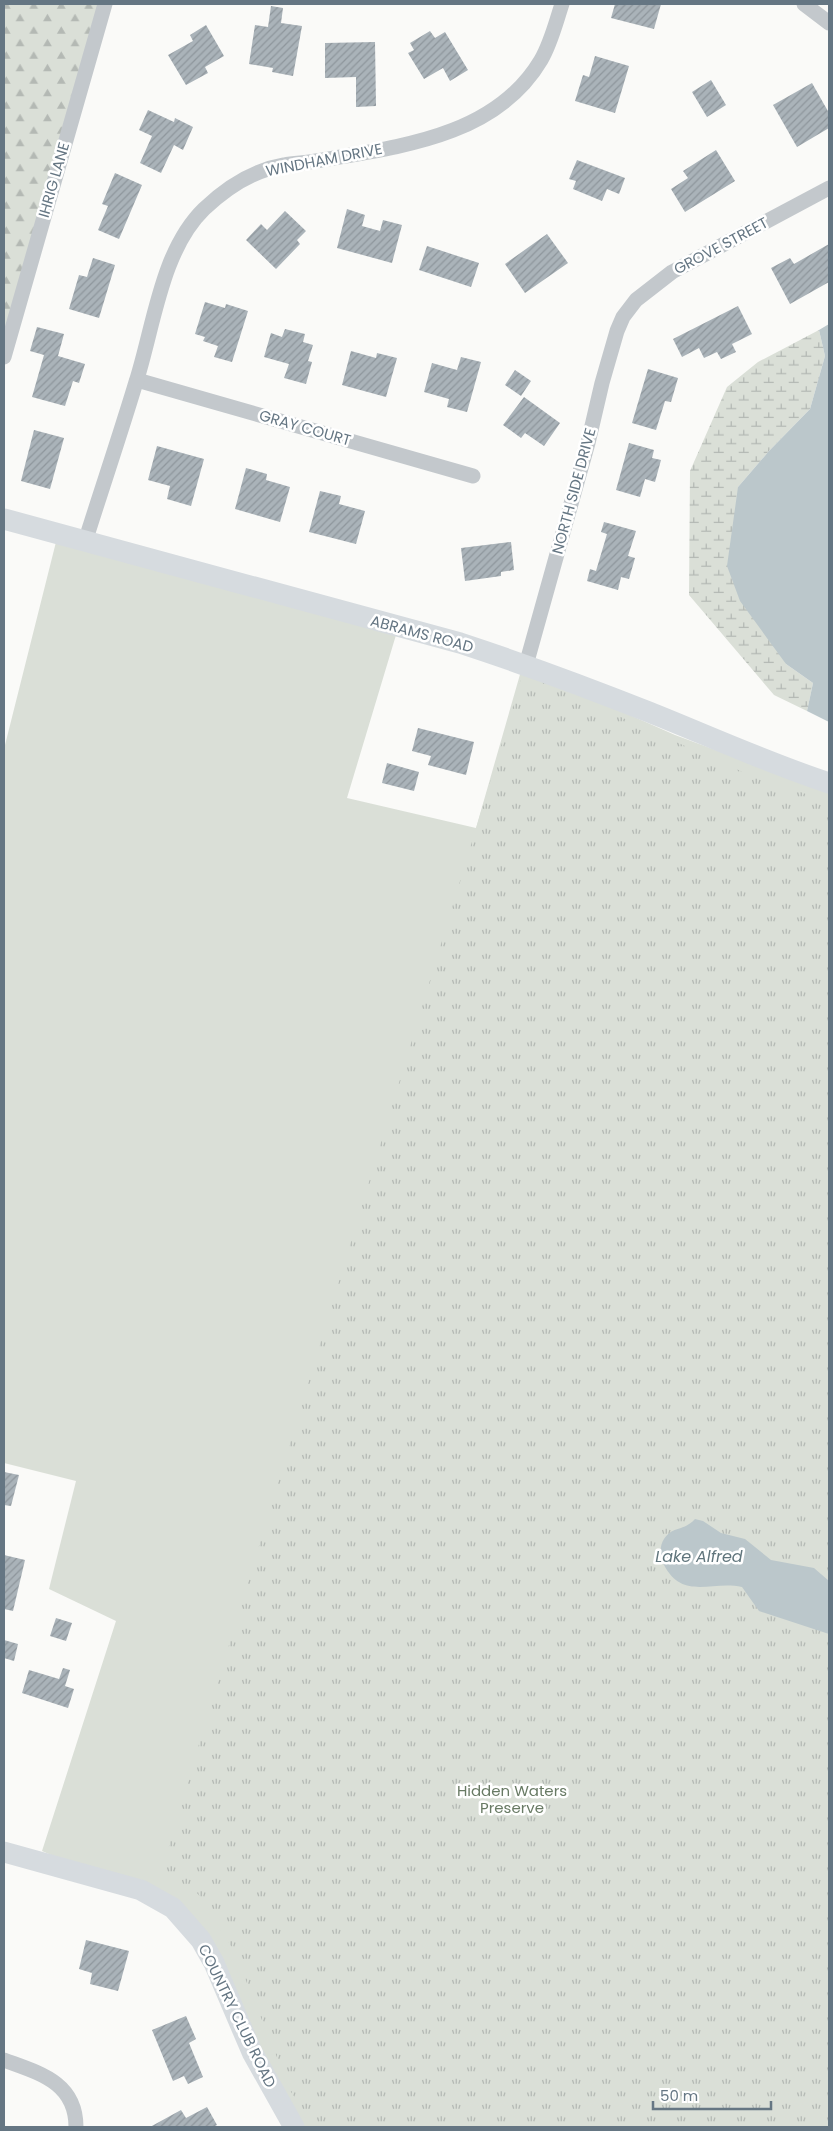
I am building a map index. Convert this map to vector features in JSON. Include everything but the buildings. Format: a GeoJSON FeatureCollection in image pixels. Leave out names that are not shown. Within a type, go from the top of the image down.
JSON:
{"type":"FeatureCollection","features":[{"type":"Feature","properties":{"kind":"street","name":"IHRIG LANE"},"geometry":{"type":"LineString","coordinates":[[4,357],[105,4]]}},
{"type":"Feature","properties":{"kind":"street","name":"WINDHAM DRIVE"},"geometry":{"type":"LineString","coordinates":[[85,542],[137,380],[167,272],[186,230],[203,210],[223,192],[245,178],[268,169],[379,150],[431,137],[460,128],[486,114],[505,102],[531,75],[549,42],[562,4]]}},
{"type":"Feature","properties":{"kind":"street"},"geometry":{"type":"LineString","coordinates":[[804,4],[829,24]]}},
{"type":"Feature","properties":{"kind":"street","name":"GROVE STREET"},"geometry":{"type":"LineString","coordinates":[[623,317],[636,300],[650,287],[672,272],[829,188]]}},
{"type":"Feature","properties":{"kind":"street","name":"NORTH SIDE DRIVE"},"geometry":{"type":"LineString","coordinates":[[526,665],[588,443],[602,382],[623,317]]}},
{"type":"Feature","properties":{"kind":"street","name":"GRAY COURT"},"geometry":{"type":"LineString","coordinates":[[137,380],[473,476]]}},
{"type":"Feature","properties":{"kind":"street","name":"ABRAMS ROAD"},"geometry":{"type":"LineString","coordinates":[[4,519],[460,643],[526,665],[650,712],[780,767],[829,783]]}},
{"type":"Feature","properties":{"kind":"street","name":"COUNTRY CLUB ROAD"},"geometry":{"type":"LineString","coordinates":[[4,1852],[142,1890],[173,1908],[201,1940],[214,1963],[252,2052],[294,2127]]}},
{"type":"Feature","properties":{"kind":"street"},"geometry":{"type":"LineString","coordinates":[[4,2060],[42,2074],[59,2085],[67,2094],[73,2106],[76,2127]]}},
{"type":"Feature","properties":{"kind":"green space"},"geometry":{"type":"Polygon","coordinates":[[[4,4],[100,4],[4,357],[4,4]]]}},
{"type":"Feature","properties":{"kind":"green space"},"geometry":{"type":"Polygon","coordinates":[[[819,330],[825,356],[810,409],[769,451],[738,487],[786,664],[813,683],[807,711],[774,695],[689,595],[690,471],[727,387],[758,362],[819,330]]]}},
{"type":"Feature","properties":{"kind":"green space","name":"Hidden Waters Preserve"},"geometry":{"type":"Polygon","coordinates":[[[56,542],[396,635],[347,798],[476,828],[521,671],[589,697],[675,735],[829,792],[829,2127],[304,2127],[283,2092],[194,1918],[42,1851],[116,1621],[49,1589],[76,1481],[4,1463],[4,749],[56,542]]]}},
{"type":"Feature","properties":{"kind":"green space","name":"Hidden Waters Preserve"},"geometry":{"type":"Polygon","coordinates":[[[523,673],[745,773],[829,802],[829,2127],[315,2127],[291,2092],[234,1951],[198,1894],[163,1870],[173,1830],[523,673]]]}},
{"type":"Feature","properties":{"kind":"water"},"geometry":{"type":"Polygon","coordinates":[[[829,324],[829,722],[807,711],[813,683],[786,664],[740,601],[727,566],[738,487],[769,451],[810,409],[825,356],[819,330],[829,324]]]}},
{"type":"Feature","properties":{"kind":"water","name":"Lake Alfred"},"geometry":{"type":"Polygon","coordinates":[[[695,1519],[703,1521],[721,1533],[745,1539],[771,1560],[814,1568],[829,1581],[829,1634],[759,1611],[742,1587],[699,1587],[680,1583],[664,1565],[661,1552],[662,1542],[671,1532],[686,1526],[695,1519]]]}}]}
